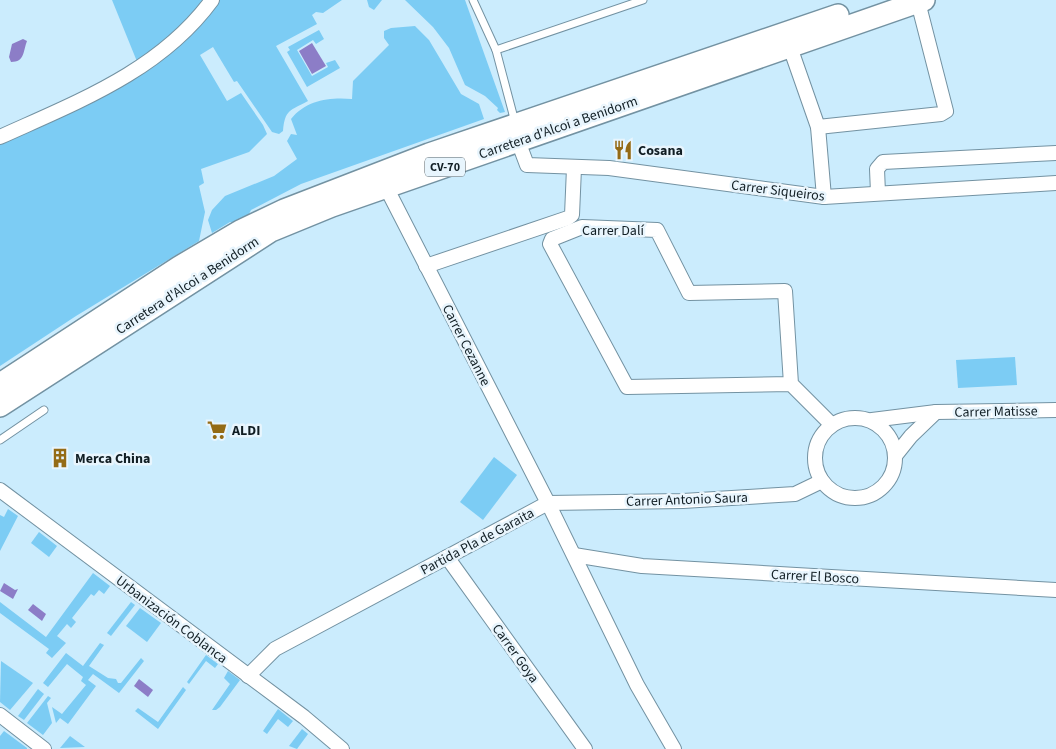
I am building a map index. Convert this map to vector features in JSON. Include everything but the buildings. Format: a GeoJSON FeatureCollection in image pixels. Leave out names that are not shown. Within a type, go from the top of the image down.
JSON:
{"type":"FeatureCollection","features":[{"type":"Feature","properties":{"kind":"main road","name":"Carretera d'Alcoi a Benidorm"},"geometry":{"type":"LineString","coordinates":[[0,406],[271,232],[517,133],[880,0]]}},
{"type":"Feature","properties":{"kind":"main road","name":"Carretera d'Alcoi a Benidorm"},"geometry":{"type":"LineString","coordinates":[[0,384],[179,266],[240,231],[344,185],[790,47],[921,1]]}},
{"type":"Feature","properties":{"kind":"street"},"geometry":{"type":"LineString","coordinates":[[0,138],[120,81],[165,49],[196,21],[212,0]]}},
{"type":"Feature","properties":{"kind":"street"},"geometry":{"type":"LineString","coordinates":[[818,127],[941,114],[946,111],[921,1]]}},
{"type":"Feature","properties":{"kind":"street"},"geometry":{"type":"LineString","coordinates":[[790,47],[818,127],[824,196]]}},
{"type":"Feature","properties":{"kind":"street","name":"Carrer Siqueiros"},"geometry":{"type":"LineString","coordinates":[[517,133],[527,166],[609,168],[824,196],[1056,183]]}},
{"type":"Feature","properties":{"kind":"street"},"geometry":{"type":"LineString","coordinates":[[878,193],[877,169],[883,162],[1056,153]]}},
{"type":"Feature","properties":{"kind":"street"},"geometry":{"type":"LineString","coordinates":[[426,266],[568,218],[572,214],[574,168]]}},
{"type":"Feature","properties":{"kind":"street","name":"Carrer Cezanne"},"geometry":{"type":"LineString","coordinates":[[386,187],[548,503]]}},
{"type":"Feature","properties":{"kind":"street","name":"Carrer Dalí"},"geometry":{"type":"LineString","coordinates":[[582,227],[657,230],[689,293],[785,291],[791,384],[627,387],[550,244],[552,239],[582,227]]}},
{"type":"Feature","properties":{"kind":"street"},"geometry":{"type":"LineString","coordinates":[[791,384],[831,424]]}},
{"type":"Feature","properties":{"kind":"street","name":"Carrer Matisse"},"geometry":{"type":"LineString","coordinates":[[872,420],[936,412],[1056,410]]}},
{"type":"Feature","properties":{"kind":"street","name":"Carrer Matisse"},"geometry":{"type":"LineString","coordinates":[[896,456],[912,436],[936,412]]}},
{"type":"Feature","properties":{"kind":"street"},"geometry":{"type":"LineString","coordinates":[[851,418],[872,420],[886,432],[894,444],[895,466],[890,479],[877,492],[864,497],[852,498],[838,494],[822,481],[816,468],[815,454],[818,440],[831,424],[851,418]]}},
{"type":"Feature","properties":{"kind":"street","name":"Carrer Antonio Saura"},"geometry":{"type":"LineString","coordinates":[[548,503],[683,501],[795,494],[822,481]]}},
{"type":"Feature","properties":{"kind":"street","name":"Urbanización Coblanca"},"geometry":{"type":"LineString","coordinates":[[0,490],[342,749]]}},
{"type":"Feature","properties":{"kind":"street","name":"Partida Pla de Garaita"},"geometry":{"type":"LineString","coordinates":[[248,676],[275,649],[548,503],[637,685],[674,749]]}},
{"type":"Feature","properties":{"kind":"street","name":"Carrer El Bosco"},"geometry":{"type":"LineString","coordinates":[[574,555],[642,566],[1056,590]]}},
{"type":"Feature","properties":{"kind":"street","name":"Carrer Goya"},"geometry":{"type":"LineString","coordinates":[[447,557],[585,749]]}},
{"type":"Feature","properties":{"kind":"street"},"geometry":{"type":"LineString","coordinates":[[0,715],[44,749]]}},
{"type":"Feature","properties":{"kind":"lane"},"geometry":{"type":"LineString","coordinates":[[473,0],[496,50],[517,133]]}},
{"type":"Feature","properties":{"kind":"lane"},"geometry":{"type":"LineString","coordinates":[[496,50],[643,0]]}},
{"type":"Feature","properties":{"kind":"lane"},"geometry":{"type":"LineString","coordinates":[[0,440],[44,410]]}},
{"type":"Feature","properties":{"kind":"shaded area"},"geometry":{"type":"Polygon","coordinates":[[[112,0],[205,0],[198,11],[138,64],[112,0]]]}},
{"type":"Feature","properties":{"kind":"shaded area"},"geometry":{"type":"Polygon","coordinates":[[[220,0],[342,0],[323,13],[316,12],[312,15],[317,24],[276,46],[308,101],[287,114],[283,131],[279,134],[272,132],[237,81],[234,82],[213,47],[200,55],[227,101],[241,93],[267,134],[249,152],[201,169],[204,183],[199,186],[205,212],[199,241],[76,316],[0,366],[0,143],[85,105],[146,71],[180,44],[220,0]]]}},
{"type":"Feature","properties":{"kind":"shaded area"},"geometry":{"type":"Polygon","coordinates":[[[367,0],[382,0],[374,10],[369,7],[367,0]]]}},
{"type":"Feature","properties":{"kind":"shaded area"},"geometry":{"type":"Polygon","coordinates":[[[405,0],[465,0],[505,112],[500,113],[497,110],[498,108],[485,96],[465,85],[449,48],[433,27],[405,0]]]}},
{"type":"Feature","properties":{"kind":"shaded area"},"geometry":{"type":"Polygon","coordinates":[[[415,26],[429,40],[461,94],[479,104],[484,119],[301,184],[251,210],[247,218],[236,223],[230,222],[212,233],[208,220],[212,210],[225,196],[274,176],[297,159],[287,141],[291,134],[297,135],[291,119],[304,108],[319,101],[327,99],[352,99],[353,81],[389,45],[384,38],[384,31],[391,28],[415,26]]]}},
{"type":"Feature","properties":{"kind":"shaded area"},"geometry":{"type":"Polygon","coordinates":[[[319,30],[324,39],[316,44],[313,40],[297,50],[312,76],[328,67],[326,63],[335,60],[340,68],[307,87],[287,52],[290,50],[288,47],[319,30]]]}},
{"type":"Feature","properties":{"kind":"shaded area"},"geometry":{"type":"Polygon","coordinates":[[[23,39],[27,41],[23,55],[16,62],[11,62],[9,57],[12,44],[23,39]]]}},
{"type":"Feature","properties":{"kind":"shaded area"},"geometry":{"type":"Polygon","coordinates":[[[312,43],[326,66],[312,74],[299,51],[312,43]]]}},
{"type":"Feature","properties":{"kind":"shaded area"},"geometry":{"type":"Polygon","coordinates":[[[1015,357],[1017,385],[958,388],[956,360],[1015,357]]]}},
{"type":"Feature","properties":{"kind":"shaded area"},"geometry":{"type":"Polygon","coordinates":[[[494,457],[517,475],[483,520],[460,502],[494,457]]]}},
{"type":"Feature","properties":{"kind":"shaded area"},"geometry":{"type":"Polygon","coordinates":[[[8,509],[18,516],[0,551],[0,515],[4,517],[8,509]]]}},
{"type":"Feature","properties":{"kind":"shaded area"},"geometry":{"type":"Polygon","coordinates":[[[39,532],[57,546],[49,557],[31,543],[39,532]]]}},
{"type":"Feature","properties":{"kind":"shaded area"},"geometry":{"type":"Polygon","coordinates":[[[93,573],[110,586],[104,594],[99,590],[94,596],[91,594],[72,618],[76,622],[71,628],[67,624],[57,636],[66,643],[52,658],[46,653],[49,649],[0,613],[0,602],[46,637],[93,573]]]}},
{"type":"Feature","properties":{"kind":"shaded area"},"geometry":{"type":"Polygon","coordinates":[[[4,583],[15,590],[18,589],[13,599],[0,591],[4,583]]]}},
{"type":"Feature","properties":{"kind":"shaded area"},"geometry":{"type":"Polygon","coordinates":[[[131,602],[135,605],[111,636],[107,633],[131,602]]]}},
{"type":"Feature","properties":{"kind":"shaded area"},"geometry":{"type":"Polygon","coordinates":[[[33,604],[46,614],[42,621],[28,610],[33,604]]]}},
{"type":"Feature","properties":{"kind":"shaded area"},"geometry":{"type":"Polygon","coordinates":[[[140,608],[161,623],[147,642],[126,626],[140,608]]]}},
{"type":"Feature","properties":{"kind":"shaded area"},"geometry":{"type":"Polygon","coordinates":[[[100,643],[104,645],[89,666],[108,678],[116,679],[118,683],[121,683],[141,658],[144,661],[119,693],[93,674],[88,680],[96,686],[68,724],[60,718],[56,723],[52,707],[62,714],[86,685],[81,681],[83,677],[67,664],[48,687],[43,683],[66,653],[83,666],[100,643]]]}},
{"type":"Feature","properties":{"kind":"shaded area"},"geometry":{"type":"Polygon","coordinates":[[[206,655],[218,664],[215,668],[206,661],[189,684],[187,682],[206,655]]]}},
{"type":"Feature","properties":{"kind":"shaded area"},"geometry":{"type":"Polygon","coordinates":[[[1,661],[33,683],[10,710],[0,702],[1,661]]]}},
{"type":"Feature","properties":{"kind":"shaded area"},"geometry":{"type":"Polygon","coordinates":[[[228,671],[240,680],[220,707],[212,710],[230,684],[224,678],[228,671]]]}},
{"type":"Feature","properties":{"kind":"shaded area"},"geometry":{"type":"Polygon","coordinates":[[[139,679],[153,690],[148,697],[134,686],[139,679]]]}},
{"type":"Feature","properties":{"kind":"shaded area"},"geometry":{"type":"Polygon","coordinates":[[[183,687],[186,690],[158,729],[135,711],[138,708],[158,722],[183,687]]]}},
{"type":"Feature","properties":{"kind":"shaded area"},"geometry":{"type":"Polygon","coordinates":[[[38,689],[44,694],[24,720],[18,716],[38,689]]]}},
{"type":"Feature","properties":{"kind":"shaded area"},"geometry":{"type":"Polygon","coordinates":[[[48,696],[51,698],[47,703],[52,723],[43,735],[27,723],[48,696]]]}},
{"type":"Feature","properties":{"kind":"shaded area"},"geometry":{"type":"Polygon","coordinates":[[[278,709],[293,721],[288,727],[278,719],[267,734],[263,731],[278,709]]]}},
{"type":"Feature","properties":{"kind":"shaded area"},"geometry":{"type":"Polygon","coordinates":[[[302,729],[308,734],[297,749],[289,746],[302,729]]]}},
{"type":"Feature","properties":{"kind":"shaded area"},"geometry":{"type":"Polygon","coordinates":[[[4,731],[27,749],[0,749],[0,736],[4,731]]]}},
{"type":"Feature","properties":{"kind":"shaded area"},"geometry":{"type":"Polygon","coordinates":[[[70,736],[85,747],[60,748],[70,736]]]}},
{"type":"Feature","properties":{"kind":"place","name":"Cosana"},"geometry":{"type":"Point","coordinates":[623,150]}},
{"type":"Feature","properties":{"kind":"place","name":"ALDI"},"geometry":{"type":"Point","coordinates":[217,430]}},
{"type":"Feature","properties":{"kind":"place","name":"Merca China"},"geometry":{"type":"Point","coordinates":[60,458]}}]}
